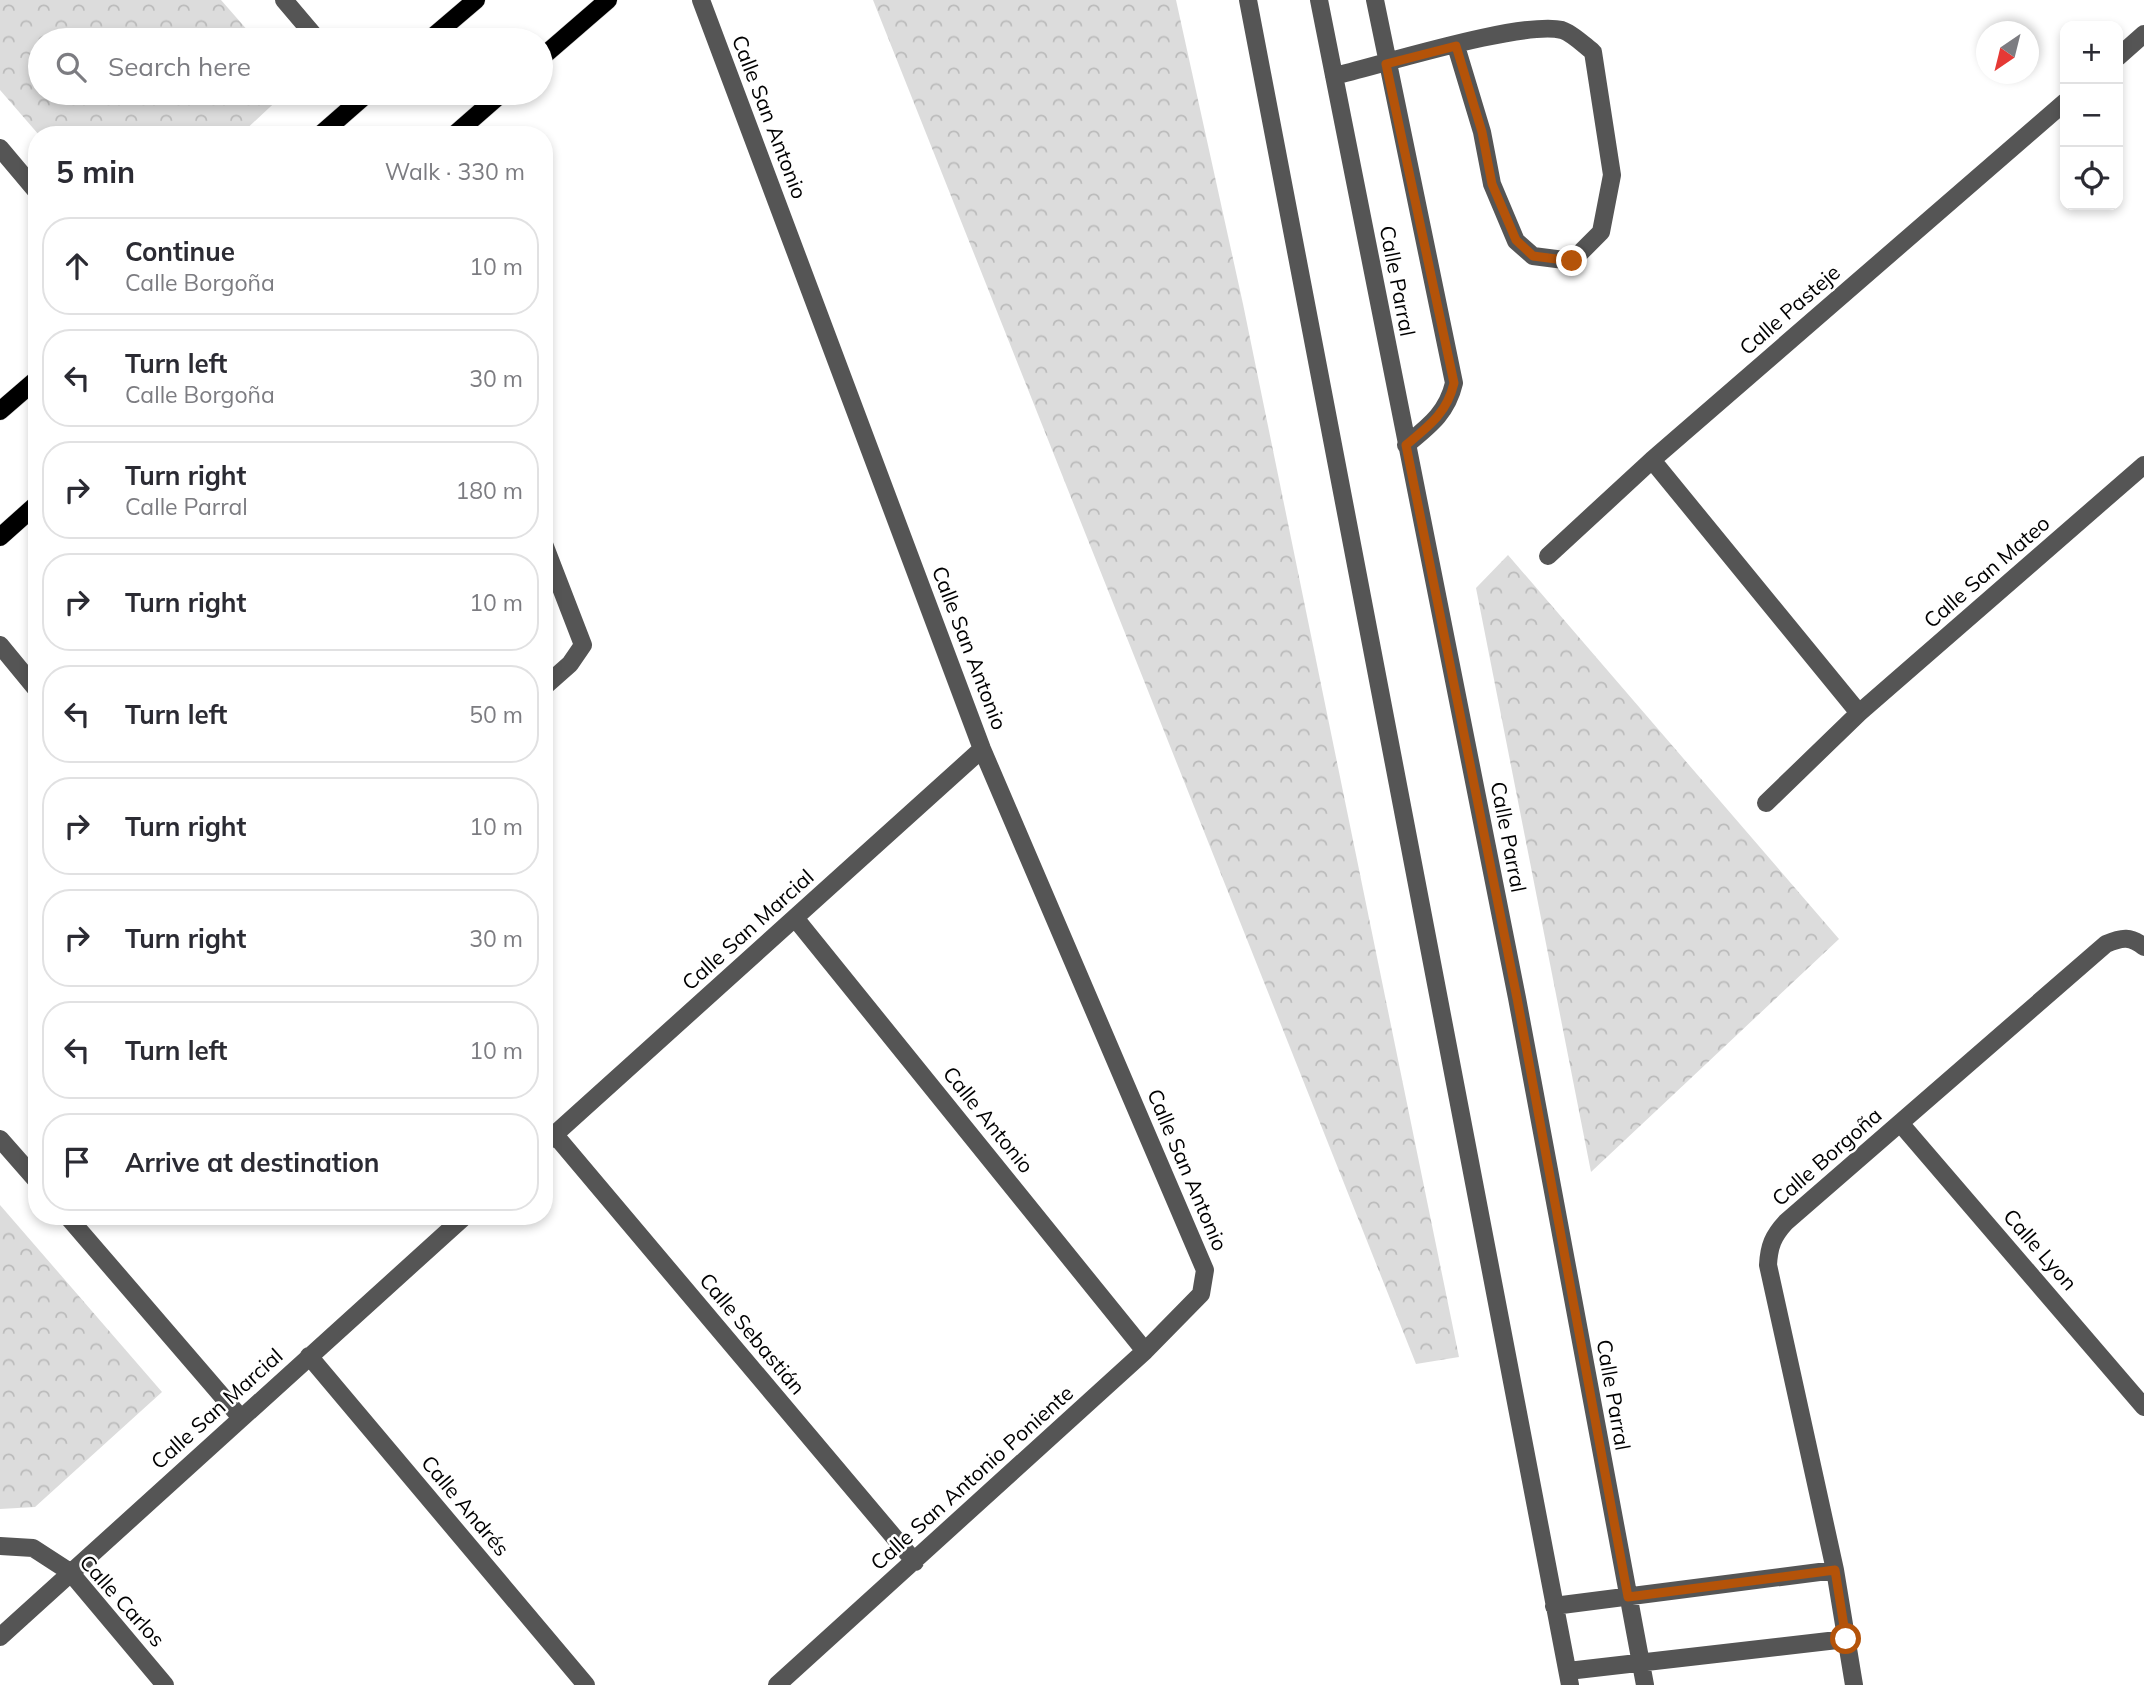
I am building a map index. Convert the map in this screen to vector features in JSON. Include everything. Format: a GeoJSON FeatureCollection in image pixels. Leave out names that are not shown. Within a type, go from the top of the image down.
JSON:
{"type":"FeatureCollection","features":[{"type":"Feature","properties":{"kind":"main road"},"geometry":{"type":"LineString","coordinates":[[443,28],[476,0]]}},
{"type":"Feature","properties":{"kind":"main road"},"geometry":{"type":"LineString","coordinates":[[553,48],[608,0]]}},
{"type":"Feature","properties":{"kind":"main road"},"geometry":{"type":"LineString","coordinates":[[329,126],[351,105]]}},
{"type":"Feature","properties":{"kind":"main road"},"geometry":{"type":"LineString","coordinates":[[464,126],[488,105]]}},
{"type":"Feature","properties":{"kind":"main road"},"geometry":{"type":"LineString","coordinates":[[0,411],[28,387]]}},
{"type":"Feature","properties":{"kind":"main road"},"geometry":{"type":"LineString","coordinates":[[0,537],[28,512]]}},
{"type":"Feature","properties":{"kind":"street"},"geometry":{"type":"LineString","coordinates":[[284,0],[308,28]]}},
{"type":"Feature","properties":{"kind":"street","name":"Calle San Antonio"},"geometry":{"type":"LineString","coordinates":[[701,0],[982,749],[1205,1270],[1200,1294],[1194,1301]]}},
{"type":"Feature","properties":{"kind":"street"},"geometry":{"type":"LineString","coordinates":[[1248,0],[1569,1678],[1641,1662],[1846,1639]]}},
{"type":"Feature","properties":{"kind":"street","name":"Calle Parral"},"geometry":{"type":"LineString","coordinates":[[1319,0],[1519,1012],[1645,1685]]}},
{"type":"Feature","properties":{"kind":"street"},"geometry":{"type":"LineString","coordinates":[[1375,0],[1386,64],[1454,383],[1450,403],[1438,418],[1406,445]]}},
{"type":"Feature","properties":{"kind":"street"},"geometry":{"type":"LineString","coordinates":[[1334,76],[1386,64],[1456,46],[1531,28],[1563,30],[1592,52],[1606,122],[1612,175],[1601,232],[1572,261],[1533,256],[1516,240],[1492,184],[1482,132],[1456,46]]}},
{"type":"Feature","properties":{"kind":"street"},"geometry":{"type":"LineString","coordinates":[[2123,53],[2144,34]]}},
{"type":"Feature","properties":{"kind":"street","name":"Calle Pasteje"},"geometry":{"type":"LineString","coordinates":[[1548,556],[1652,460],[2060,106]]}},
{"type":"Feature","properties":{"kind":"street"},"geometry":{"type":"LineString","coordinates":[[0,148],[28,181]]}},
{"type":"Feature","properties":{"kind":"street"},"geometry":{"type":"LineString","coordinates":[[1652,460],[1859,713]]}},
{"type":"Feature","properties":{"kind":"street","name":"Calle San Mateo"},"geometry":{"type":"LineString","coordinates":[[1766,803],[1859,713],[2144,465]]}},
{"type":"Feature","properties":{"kind":"street"},"geometry":{"type":"LineString","coordinates":[[553,566],[583,645],[570,664],[553,679]]}},
{"type":"Feature","properties":{"kind":"street"},"geometry":{"type":"LineString","coordinates":[[0,645],[28,679]]}},
{"type":"Feature","properties":{"kind":"street","name":"Calle San Marcial"},"geometry":{"type":"LineString","coordinates":[[553,1136],[982,749]]}},
{"type":"Feature","properties":{"kind":"street","name":"Calle Antonio"},"geometry":{"type":"LineString","coordinates":[[795,918],[1145,1351]]}},
{"type":"Feature","properties":{"kind":"street","name":"Calle Borgoña"},"geometry":{"type":"LineString","coordinates":[[1854,1685],[1835,1570],[1768,1265],[1769,1248],[1775,1234],[1786,1222],[2106,944],[2121,937],[2136,940],[2144,947]]}},
{"type":"Feature","properties":{"kind":"street","name":"Calle Lyon"},"geometry":{"type":"LineString","coordinates":[[1900,1123],[2144,1407]]}},
{"type":"Feature","properties":{"kind":"street"},"geometry":{"type":"LineString","coordinates":[[0,1139],[28,1171]]}},
{"type":"Feature","properties":{"kind":"street","name":"Calle Sebastián"},"geometry":{"type":"LineString","coordinates":[[553,1145],[915,1562]]}},
{"type":"Feature","properties":{"kind":"street"},"geometry":{"type":"LineString","coordinates":[[75,1225],[241,1418]]}},
{"type":"Feature","properties":{"kind":"street","name":"Calle San Marcial"},"geometry":{"type":"LineString","coordinates":[[0,1637],[455,1225]]}},
{"type":"Feature","properties":{"kind":"street","name":"Calle San Antonio Poniente"},"geometry":{"type":"LineString","coordinates":[[777,1685],[1145,1351],[1194,1301]]}},
{"type":"Feature","properties":{"kind":"street","name":"Calle Andrés"},"geometry":{"type":"LineString","coordinates":[[309,1356],[586,1685]]}},
{"type":"Feature","properties":{"kind":"street","name":"Calle Carlos"},"geometry":{"type":"LineString","coordinates":[[0,1546],[33,1548],[70,1572],[165,1685]]}},
{"type":"Feature","properties":{"kind":"street"},"geometry":{"type":"LineString","coordinates":[[1555,1606],[1835,1570]]}},
{"type":"Feature","properties":{"kind":"green space"},"geometry":{"type":"Polygon","coordinates":[[[0,0],[221,0],[246,28],[28,28],[28,105],[272,105],[250,126],[31,126],[0,90],[0,0]]]}},
{"type":"Feature","properties":{"kind":"green space"},"geometry":{"type":"Polygon","coordinates":[[[873,0],[1176,0],[1243,304],[1459,1357],[1416,1364],[873,0]]]}},
{"type":"Feature","properties":{"kind":"green space"},"geometry":{"type":"Polygon","coordinates":[[[1508,555],[1839,939],[1591,1172],[1476,588],[1508,555]]]}},
{"type":"Feature","properties":{"kind":"green space"},"geometry":{"type":"Polygon","coordinates":[[[0,1205],[162,1392],[35,1507],[0,1509],[0,1205]]]}},
{"type":"Feature","properties":{"kind":"route"},"geometry":{"type":"LineString","coordinates":[[1572,261],[1533,256],[1516,240],[1492,184],[1482,132],[1456,46],[1386,64],[1454,383],[1450,403],[1438,418],[1406,445],[1517,998],[1628,1597],[1835,1570],[1846,1639]]}}]}
